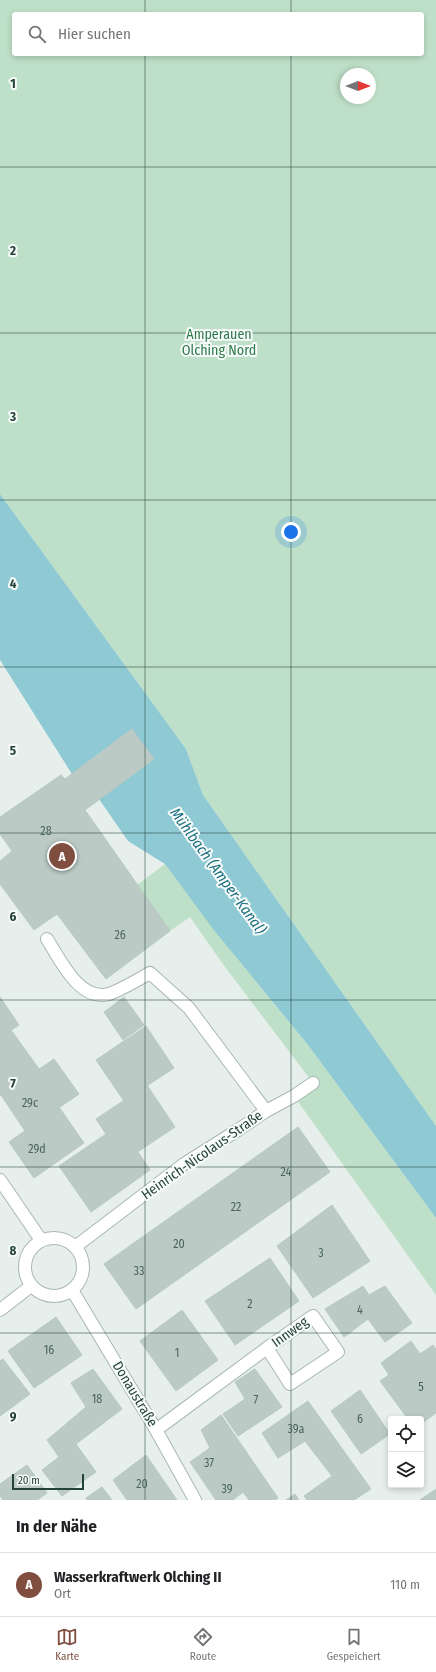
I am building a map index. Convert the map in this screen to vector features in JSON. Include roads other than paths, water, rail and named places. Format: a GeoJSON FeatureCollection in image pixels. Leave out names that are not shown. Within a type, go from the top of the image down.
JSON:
{"type":"FeatureCollection","features":[{"type":"Feature","properties":{"kind":"street"},"geometry":{"type":"LineString","coordinates":[[46,939],[76,983],[91,994],[108,994],[150,973],[189,1008],[266,1111]]}},
{"type":"Feature","properties":{"kind":"street","name":"Heinrich-Nicolaus-Straße"},"geometry":{"type":"LineString","coordinates":[[75,1247],[184,1164],[266,1111],[294,1096],[313,1083]]}},
{"type":"Feature","properties":{"kind":"street"},"geometry":{"type":"LineString","coordinates":[[0,1180],[40,1240]]}},
{"type":"Feature","properties":{"kind":"street"},"geometry":{"type":"LineString","coordinates":[[59,1238],[68,1241],[75,1247],[82,1258],[82,1270],[79,1281],[72,1290],[60,1296],[48,1296],[40,1293],[31,1286],[25,1270],[26,1258],[32,1247],[40,1240],[59,1238]]}},
{"type":"Feature","properties":{"kind":"street"},"geometry":{"type":"LineString","coordinates":[[0,1310],[31,1286]]}},
{"type":"Feature","properties":{"kind":"street","name":"Donaustraße"},"geometry":{"type":"LineString","coordinates":[[72,1290],[156,1430],[195,1500]]}},
{"type":"Feature","properties":{"kind":"street","name":"Innweg"},"geometry":{"type":"LineString","coordinates":[[156,1430],[267,1348],[313,1316],[338,1352],[290,1384],[267,1348]]}},
{"type":"Feature","properties":{"kind":"water","name":"Mühlbach (Amper-Kanal)"},"geometry":{"type":"Polygon","coordinates":[[[0,494],[186,749],[203,795],[436,1126],[436,1218],[308,1045],[213,929],[165,864],[128,841],[99,799],[154,759],[132,729],[72,774],[0,660],[0,494]]]}},
{"type":"Feature","properties":{"kind":"place","name":"Wasserkraftwerk Olching II"},"geometry":{"type":"Point","coordinates":[62,856]}},
{"type":"Feature","properties":{"kind":"park label","name":"Amperauen Olching Nord"},"geometry":{"type":"Point","coordinates":[219,342]}}]}
